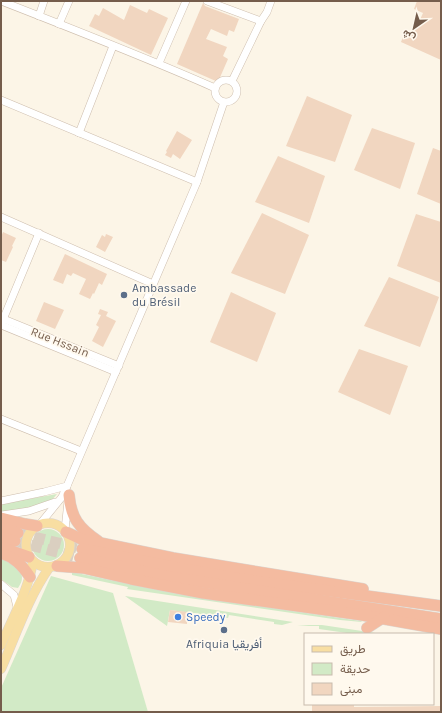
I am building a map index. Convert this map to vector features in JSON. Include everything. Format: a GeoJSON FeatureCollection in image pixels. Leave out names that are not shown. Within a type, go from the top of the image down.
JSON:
{"type":"FeatureCollection","features":[{"type":"Feature","properties":{"kind":"highway"},"geometry":{"type":"LineString","coordinates":[[68,490],[70,504],[77,522],[85,531],[104,544]]}},
{"type":"Feature","properties":{"kind":"highway"},"geometry":{"type":"LineString","coordinates":[[1,517],[24,524],[38,525]]}},
{"type":"Feature","properties":{"kind":"highway"},"geometry":{"type":"LineString","coordinates":[[1,528],[17,537],[1,537]]}},
{"type":"Feature","properties":{"kind":"highway"},"geometry":{"type":"LineString","coordinates":[[66,531],[82,539],[173,558],[352,586],[370,591],[386,599]]}},
{"type":"Feature","properties":{"kind":"highway"},"geometry":{"type":"LineString","coordinates":[[1,547],[31,559]]}},
{"type":"Feature","properties":{"kind":"highway"},"geometry":{"type":"LineString","coordinates":[[1,553],[16,560],[30,577]]}},
{"type":"Feature","properties":{"kind":"highway"},"geometry":{"type":"LineString","coordinates":[[441,606],[241,579],[172,567],[81,554],[170,577],[441,619]]}},
{"type":"Feature","properties":{"kind":"highway"},"geometry":{"type":"LineString","coordinates":[[53,567],[79,567],[169,587],[231,598],[381,618],[441,629]]}},
{"type":"Feature","properties":{"kind":"highway"},"geometry":{"type":"LineString","coordinates":[[367,628],[391,612]]}},
{"type":"Feature","properties":{"kind":"main road"},"geometry":{"type":"LineString","coordinates":[[1,669],[32,598],[53,567],[66,559],[70,548],[69,537],[66,531],[61,527],[51,523],[38,525],[28,534],[26,540],[27,552],[31,559],[40,566],[53,567]]}},
{"type":"Feature","properties":{"kind":"main road"},"geometry":{"type":"LineString","coordinates":[[1,645],[30,577],[31,559]]}},
{"type":"Feature","properties":{"kind":"street"},"geometry":{"type":"LineString","coordinates":[[1,1],[159,63],[215,88]]}},
{"type":"Feature","properties":{"kind":"street"},"geometry":{"type":"LineString","coordinates":[[38,16],[44,1]]}},
{"type":"Feature","properties":{"kind":"street"},"geometry":{"type":"LineString","coordinates":[[60,24],[69,1]]}},
{"type":"Feature","properties":{"kind":"street"},"geometry":{"type":"LineString","coordinates":[[159,63],[186,1]]}},
{"type":"Feature","properties":{"kind":"street"},"geometry":{"type":"LineString","coordinates":[[207,1],[261,21]]}},
{"type":"Feature","properties":{"kind":"street"},"geometry":{"type":"LineString","coordinates":[[232,82],[271,1]]}},
{"type":"Feature","properties":{"kind":"street"},"geometry":{"type":"LineString","coordinates":[[79,133],[113,46]]}},
{"type":"Feature","properties":{"kind":"street"},"geometry":{"type":"LineString","coordinates":[[222,80],[232,82],[235,84],[237,90],[236,96],[231,101],[224,102],[216,95],[215,88],[222,80]]}},
{"type":"Feature","properties":{"kind":"street"},"geometry":{"type":"LineString","coordinates":[[1,100],[197,182]]}},
{"type":"Feature","properties":{"kind":"street"},"geometry":{"type":"LineString","coordinates":[[66,531],[66,506],[68,490],[82,451],[197,182],[224,102]]}},
{"type":"Feature","properties":{"kind":"street"},"geometry":{"type":"LineString","coordinates":[[1,217],[39,232],[153,284]]}},
{"type":"Feature","properties":{"kind":"street"},"geometry":{"type":"LineString","coordinates":[[2,322],[39,232]]}},
{"type":"Feature","properties":{"kind":"street","name":"Rue Hssain"},"geometry":{"type":"LineString","coordinates":[[2,322],[118,369]]}},
{"type":"Feature","properties":{"kind":"street"},"geometry":{"type":"LineString","coordinates":[[1,419],[82,451]]}},
{"type":"Feature","properties":{"kind":"street"},"geometry":{"type":"LineString","coordinates":[[1,501],[44,492],[68,490]]}},
{"type":"Feature","properties":{"kind":"street"},"geometry":{"type":"LineString","coordinates":[[38,525],[68,490]]}},
{"type":"Feature","properties":{"kind":"street"},"geometry":{"type":"LineString","coordinates":[[1,517],[29,511],[57,501]]}},
{"type":"Feature","properties":{"kind":"street"},"geometry":{"type":"LineString","coordinates":[[1,584],[12,592],[16,599],[17,607]]}},
{"type":"Feature","properties":{"kind":"street"},"geometry":{"type":"LineString","coordinates":[[12,592],[19,592],[26,588]]}},
{"type":"Feature","properties":{"kind":"green space"},"geometry":{"type":"Polygon","coordinates":[[[57,494],[47,504],[41,506],[19,511],[1,511],[1,504],[57,494]]]}},
{"type":"Feature","properties":{"kind":"green space"},"geometry":{"type":"Polygon","coordinates":[[[45,529],[51,529],[61,536],[64,545],[63,551],[57,558],[51,561],[45,561],[35,554],[32,548],[32,542],[39,532],[45,529]]]}},
{"type":"Feature","properties":{"kind":"green space"},"geometry":{"type":"Polygon","coordinates":[[[1,558],[15,566],[21,573],[22,578],[18,588],[12,587],[1,579],[1,558]]]}},
{"type":"Feature","properties":{"kind":"green space"},"geometry":{"type":"Polygon","coordinates":[[[72,572],[178,594],[362,622],[127,589],[128,587],[72,575],[72,572]]]}},
{"type":"Feature","properties":{"kind":"green space"},"geometry":{"type":"Polygon","coordinates":[[[51,576],[113,593],[148,712],[1,712],[1,688],[51,576]]]}},
{"type":"Feature","properties":{"kind":"green space"},"geometry":{"type":"Polygon","coordinates":[[[125,596],[293,622],[282,625],[274,624],[274,622],[229,615],[228,618],[170,610],[167,626],[125,596]]]}},
{"type":"Feature","properties":{"kind":"green space"},"geometry":{"type":"Polygon","coordinates":[[[322,625],[375,633],[347,633],[319,629],[319,626],[297,626],[322,625]]]}},
{"type":"Feature","properties":{"kind":"building"},"geometry":{"type":"Polygon","coordinates":[[[417,1],[441,2],[441,60],[401,42],[405,32],[413,35],[423,13],[414,9],[417,1]]]}},
{"type":"Feature","properties":{"kind":"building"},"geometry":{"type":"Polygon","coordinates":[[[203,3],[205,6],[239,19],[234,32],[229,30],[227,36],[211,29],[206,39],[227,47],[223,56],[228,59],[218,82],[177,64],[203,3]]]}},
{"type":"Feature","properties":{"kind":"building"},"geometry":{"type":"Polygon","coordinates":[[[130,5],[147,13],[149,9],[168,18],[151,55],[89,26],[95,14],[99,16],[103,8],[124,20],[130,5]]]}},
{"type":"Feature","properties":{"kind":"building"},"geometry":{"type":"Polygon","coordinates":[[[307,96],[352,115],[335,162],[286,146],[307,96]]]}},
{"type":"Feature","properties":{"kind":"building"},"geometry":{"type":"Polygon","coordinates":[[[372,128],[415,143],[400,189],[354,170],[372,128]]]}},
{"type":"Feature","properties":{"kind":"building"},"geometry":{"type":"Polygon","coordinates":[[[177,131],[192,140],[180,159],[173,154],[171,158],[165,155],[177,131]]]}},
{"type":"Feature","properties":{"kind":"building"},"geometry":{"type":"Polygon","coordinates":[[[433,148],[441,151],[441,204],[417,194],[433,148]]]}},
{"type":"Feature","properties":{"kind":"building"},"geometry":{"type":"Polygon","coordinates":[[[278,156],[325,176],[309,223],[255,202],[278,156]]]}},
{"type":"Feature","properties":{"kind":"building"},"geometry":{"type":"Polygon","coordinates":[[[262,213],[309,235],[285,294],[231,273],[262,213]]]}},
{"type":"Feature","properties":{"kind":"building"},"geometry":{"type":"Polygon","coordinates":[[[416,214],[441,222],[441,283],[397,266],[416,214]]]}},
{"type":"Feature","properties":{"kind":"building"},"geometry":{"type":"Polygon","coordinates":[[[3,232],[16,238],[6,262],[1,260],[1,237],[3,232]]]}},
{"type":"Feature","properties":{"kind":"building"},"geometry":{"type":"Polygon","coordinates":[[[106,234],[113,237],[105,252],[96,247],[102,235],[105,237],[106,234]]]}},
{"type":"Feature","properties":{"kind":"building"},"geometry":{"type":"Polygon","coordinates":[[[65,254],[107,274],[102,285],[99,283],[90,299],[79,294],[86,279],[73,273],[71,276],[67,274],[63,284],[53,280],[65,254]]]}},
{"type":"Feature","properties":{"kind":"building"},"geometry":{"type":"Polygon","coordinates":[[[389,277],[439,297],[420,347],[364,326],[389,277]]]}},
{"type":"Feature","properties":{"kind":"building"},"geometry":{"type":"Polygon","coordinates":[[[231,292],[276,313],[257,362],[210,342],[231,292]]]}},
{"type":"Feature","properties":{"kind":"building"},"geometry":{"type":"Polygon","coordinates":[[[44,302],[64,310],[55,329],[36,321],[44,302]]]}},
{"type":"Feature","properties":{"kind":"building"},"geometry":{"type":"Polygon","coordinates":[[[100,309],[108,312],[106,316],[116,321],[103,347],[92,341],[99,327],[96,325],[101,315],[98,314],[100,309]]]}},
{"type":"Feature","properties":{"kind":"building"},"geometry":{"type":"Polygon","coordinates":[[[359,349],[408,366],[390,415],[338,392],[359,349]]]}},
{"type":"Feature","properties":{"kind":"building","name":"Speedy"},"geometry":{"type":"Polygon","coordinates":[[[170,610],[204,616],[203,621],[187,619],[187,624],[168,622],[170,610]]]}},
{"type":"Feature","properties":{"kind":"building"},"geometry":{"type":"Polygon","coordinates":[[[312,705],[354,705],[354,707],[441,706],[441,712],[312,712],[312,705]]]}},
{"type":"Feature","properties":{"kind":"tunnel"},"geometry":{"type":"LineString","coordinates":[[18,533],[82,549]]}},
{"type":"Feature","properties":{"kind":"tunnel"},"geometry":{"type":"LineString","coordinates":[[15,541],[80,558]]}},
{"type":"Feature","properties":{"kind":"place","name":"Ambassade du Brésil"},"geometry":{"type":"Point","coordinates":[124,295]}},
{"type":"Feature","properties":{"kind":"place","name":"Speedy"},"geometry":{"type":"Point","coordinates":[178,617]}},
{"type":"Feature","properties":{"kind":"place","name":"Afriquia أفريقيا"},"geometry":{"type":"Point","coordinates":[224,630]}}]}
